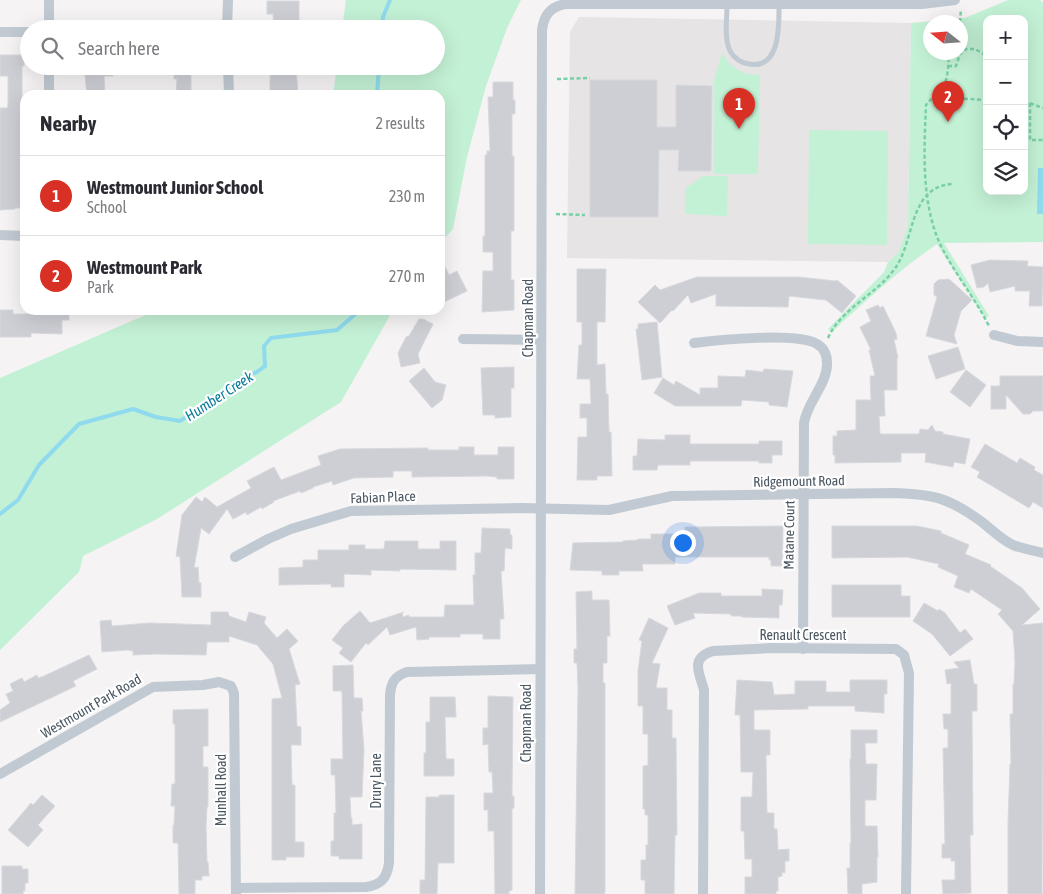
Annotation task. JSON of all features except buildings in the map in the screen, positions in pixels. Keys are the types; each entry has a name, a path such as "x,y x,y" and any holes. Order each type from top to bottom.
{"street":[{"path":"49,0 49,20"},
{"path":"227,20 228,0"},
{"name":"Chapman Road","path":"540,894 542,30 545,16 553,8 565,4 703,2 727,5 810,2 958,4"},
{"path":"0,32 20,32"},
{"path":"49,75 49,90"},
{"path":"228,75 229,90"},
{"path":"0,235 20,236"},
{"path":"994,335 1017,341 1043,342"},
{"path":"694,343 724,339 794,338 811,341 823,349"},
{"path":"463,339 541,340"},
{"name":"Matane Court","path":"802,649 804,423 807,409 827,370 826,355 823,349"},
{"name":"Ridgemount Road","path":"542,509 609,510 672,496 914,493 950,501 1012,545 1043,553"},
{"name":"Fabian Place","path":"235,557 291,529 352,511 542,509"},
{"name":"Renault Crescent","path":"703,894 704,690 698,672 699,661 707,653 723,650 802,649 896,649 904,656 909,673 906,894"},
{"name":"Drury Lane","path":"236,891 366,887 376,886 383,881 388,872 389,863 390,695 394,680 399,674 407,672 540,670"},
{"name":"Westmount Park Road","path":"0,774 153,687 203,685 219,682 231,686"},
{"name":"Munhall Road","path":"231,686 235,702 236,891"}],"lane":[{"path":"727,5 730,51 736,58 750,65 762,63 773,53 778,38 779,4"}],"path":[{"path":"948,66 956,66 960,54 966,49 975,49 983,54"},
{"path":"948,60 946,80 940,91 926,105 928,206 941,246 994,335"},
{"path":"557,79 590,78"},
{"path":"940,91 951,98 983,100"},
{"path":"1043,108 1030,103 1030,140 1043,140"},
{"path":"823,349 831,330 896,268 923,198 928,193 953,184"},
{"path":"556,214 585,215"}],"shaded area":[{"path":"579,17 911,23 908,226 898,253 888,262 567,258 570,32"}],"green space":[{"path":"346,0 521,0 507,28 486,86 467,157 453,229 445,238 445,90 334,90 336,75 445,75 445,20 343,20"},
{"path":"1008,0 1040,0 1043,3 1043,242 944,243 989,316 985,318 937,244 896,275 832,332 828,329 884,272 888,262 898,253 908,226 911,23 923,22 923,60 968,60 968,17"},
{"path":"722,53 737,70 760,75 758,174 714,174 714,80"},
{"path":"809,130 888,131 887,245 808,244"},
{"path":"703,176 728,176 727,216 685,214 685,189"},
{"path":"145,315 390,315 341,402 157,519 83,556 79,572 0,650 0,378"}],"water":[{"path":"1038,168 1043,168 1043,214 1037,214"}],"waterway":[{"name":"Humber Creek","path":"383,20 390,0"},
{"name":"Humber Creek","path":"377,90 378,75"},
{"name":"Humber Creek","path":"0,514 18,500 39,465 79,424 133,409 156,417 180,421 221,395 243,377 257,372 265,366 264,346 271,338 337,330 354,315"}],"place":[{"name":"Westmount Park","path":"948,122"},
{"name":"Westmount Junior School","path":"739,129"}]}
